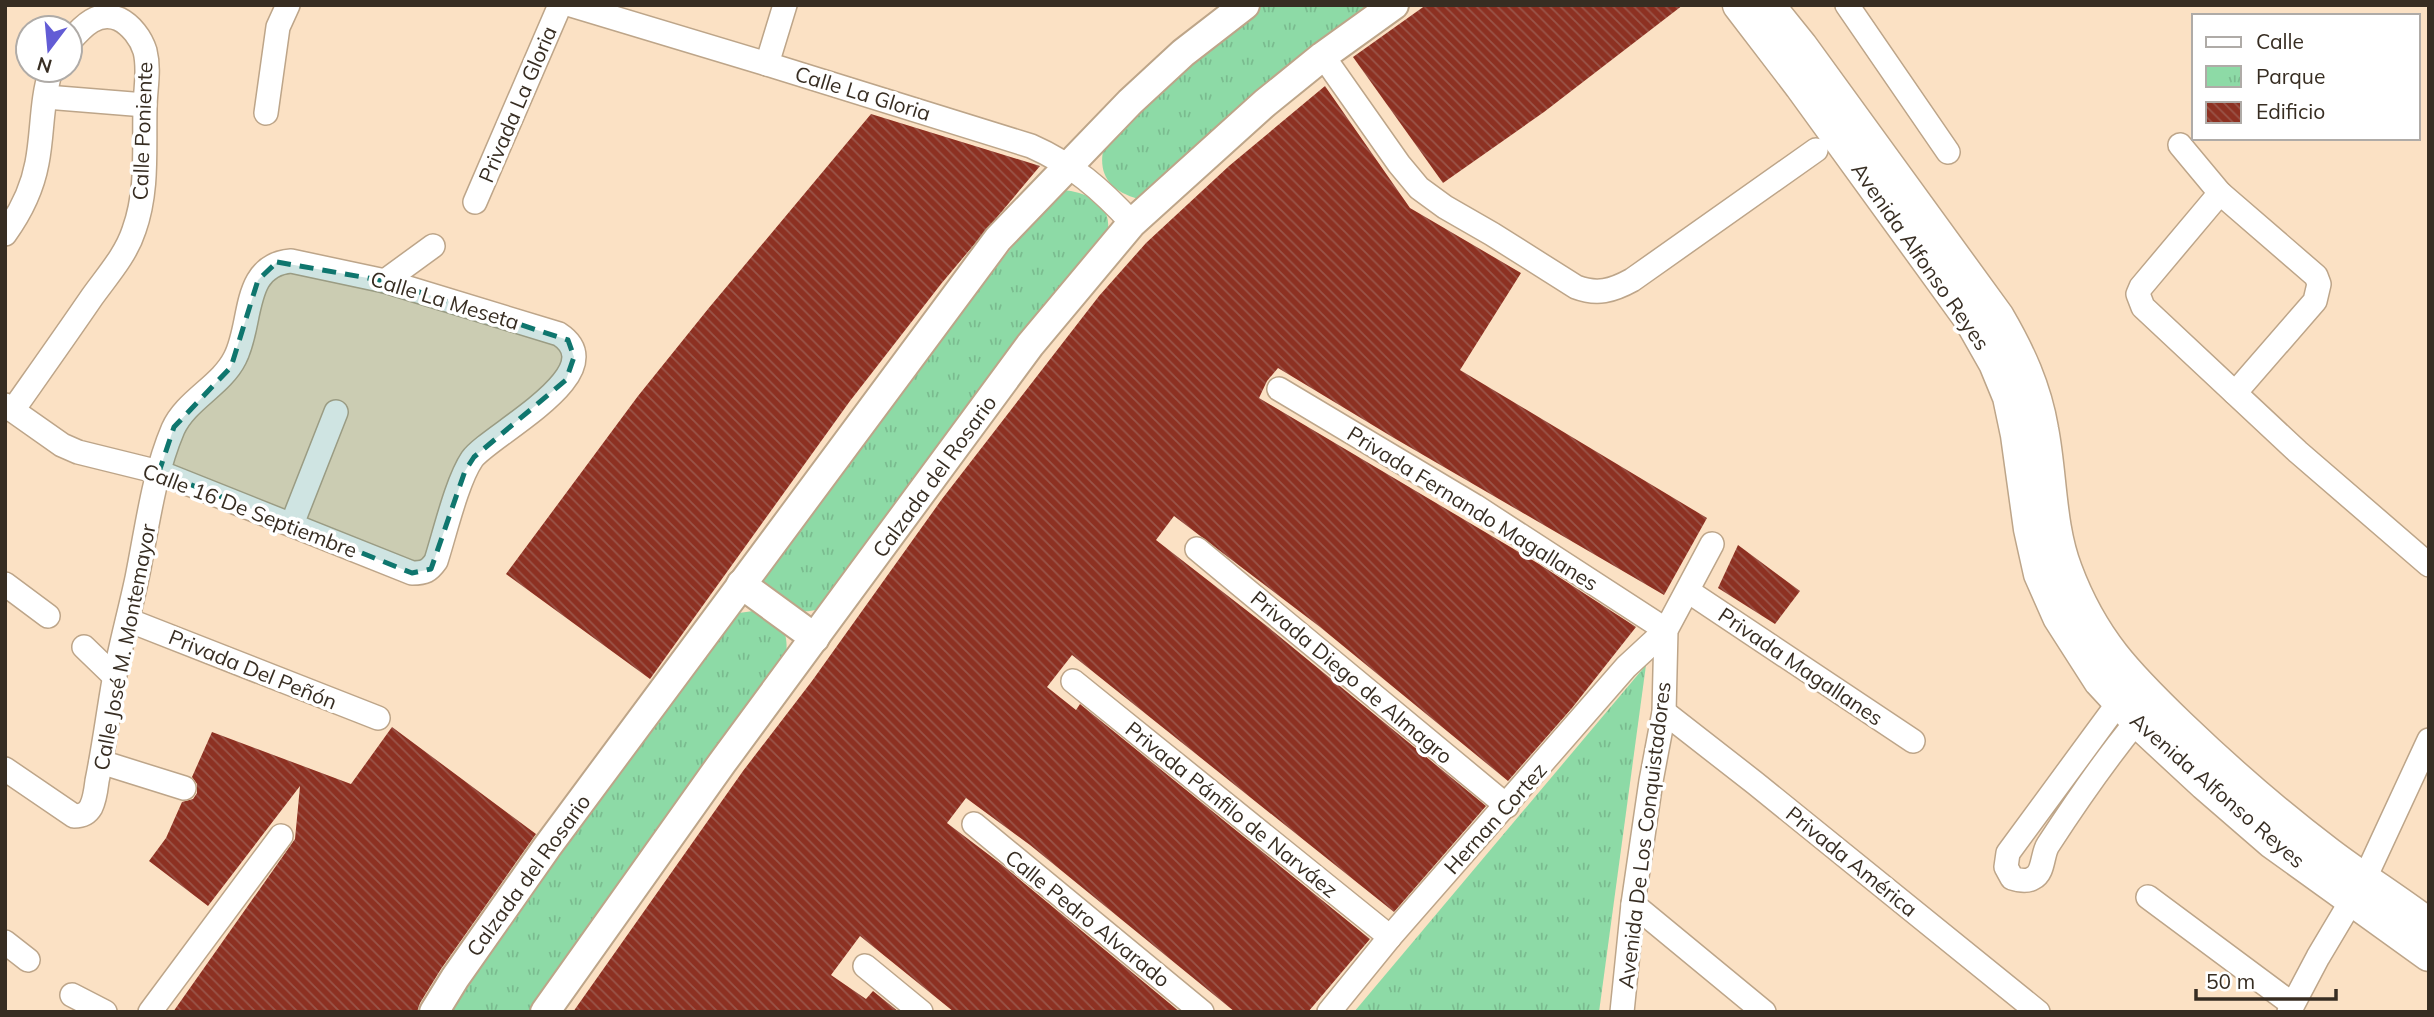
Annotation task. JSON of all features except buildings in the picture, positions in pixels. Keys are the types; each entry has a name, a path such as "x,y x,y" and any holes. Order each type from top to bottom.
{"main road":[{"name":"Avenida Alfonso Reyes","path":"1739,5 1794,76 1962,308 1989,352 2012,409 2030,529 2040,574 2059,617 2100,681 2128,712 2204,784 2272,842 2429,925"},
{"name":"Avenida Alfonso Reyes","path":"1768,5 1801,46 1998,317 2018,351 2033,388 2042,429 2055,524 2065,568 2097,636 2118,663 2195,740 2288,822 2429,955"}],"street":[{"path":"265,113 278,27 288,5"},
{"name":"Privada La Gloria","path":"475,202 560,5"},
{"name":"Calle La Gloria","path":"571,5 1003,137 1052,155 1104,193 1132,223"},
{"path":"767,64 785,5"},
{"name":"Calzada del Rosario","path":"434,1012 547,847 998,239 1130,102 1183,53 1245,5"},
{"name":"Calzada del Rosario","path":"545,1012 722,763 1030,345 1132,223 1265,103 1323,56 1394,5"},
{"path":"1847,5 1948,152"},
{"name":"Calle Poniente","path":"9,407 126,248 133,233 145,182 145,105 148,82 144,47 134,31 114,17 92,19 84,27"},
{"path":"1323,56 1419,188 1576,288 1590,292 1605,292 1632,280 1816,150"},
{"path":"5,234 31,187 48,84"},
{"path":"46,97 145,105"},
{"path":"2180,145 2220,193 2316,275 2319,284 2315,301 2235,393"},
{"path":"2220,193 2141,287 2138,294 2143,307 2316,468 2429,565"},
{"path":"385,281 433,246"},
{"name":"Calle La Meseta","path":"159,471 174,427 184,413 222,376 237,355 258,280 265,269 277,262 290,261 385,281 559,334 568,340 574,357 566,380 513,428 474,457 465,471 436,561 431,569 424,573"},
{"name":"Privada Fernando Magallanes","path":"1279,389 1475,506 1666,630"},
{"name":"Calle 16 De Septiembre","path":"9,407 62,445 78,452 159,471 412,573 424,573"},
{"path":"292,524 336,412"},
{"name":"Calle José M. Montemayor","path":"5,769 68,814 80,816 90,808 101,762 114,676 159,471"},
{"name":"Avenida De Los Conquistadores","path":"1622,1012 1633,904 1664,712 1666,630 1712,544"},
{"name":"Privada Diego de Almagro","path":"1197,549 1507,806"},
{"path":"5,584 48,616"},
{"path":"741,584 815,638"},
{"name":"Privada Magallanes","path":"1688,591 1913,741"},
{"name":"Privada Del Peñón","path":"128,620 378,718"},
{"name":"Hernan Cortez","path":"1329,1012 1390,937 1626,667 1666,630"},
{"path":"84,646 114,676"},
{"name":"Privada Pánfilo de Narváez","path":"1073,681 1390,937"},
{"name":"Privada América","path":"1664,712 2038,1012"},
{"path":"2128,712 2120,740 2046,848 2039,873 2026,880 2012,877 2006,867 2008,853 2128,712"},
{"path":"2148,897 2291,1008 2359,889 2429,740"},
{"path":"101,762 184,788"},
{"name":"Calle Pedro Alvarado","path":"974,824 1202,1012"},
{"path":"150,1012 281,836"},
{"path":"1633,904 1764,1012"},
{"path":"5,942 27,960"},
{"path":"865,966 921,1012"},
{"path":"72,995 105,1012"}],"highlighted area":[{"path":"277,262 385,281 568,340 574,357 566,380 474,457 465,471 431,569 412,573 159,472 174,427 231,367 258,280"}],"green space":[{"path":"1260,5 1380,5 1138,199 1113,186 1102,165 1104,146 1232,25"},
{"path":"1059,190 1085,195 1105,211 1108,228 1099,249 823,608 802,611 785,607 772,595 762,577 932,350"},
{"path":"753,611 770,617 781,626 786,639 786,657 535,1012 446,1012 727,621 739,613"},
{"path":"1646,665 1599,1012 1354,1012"}]}
